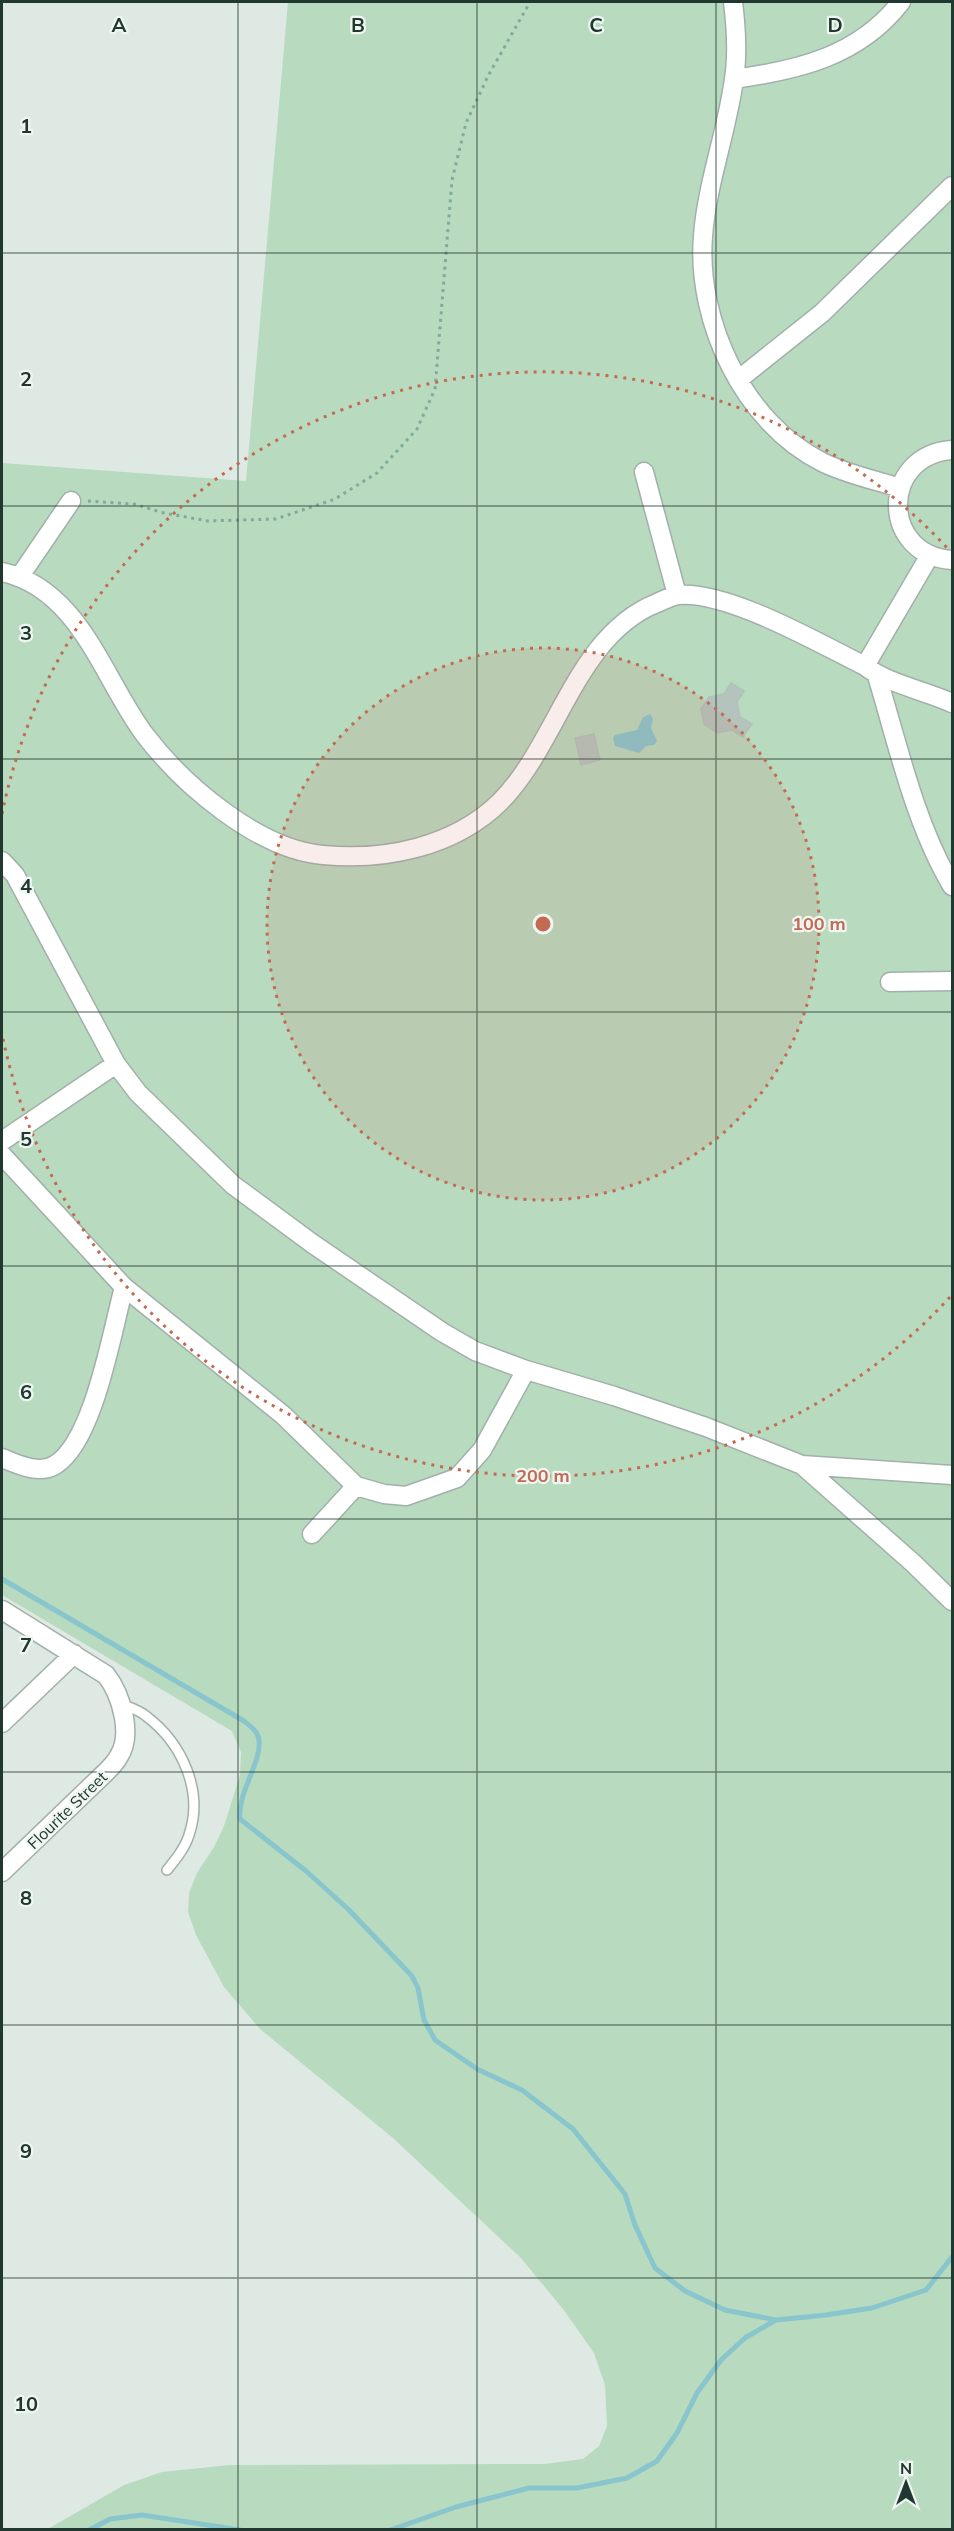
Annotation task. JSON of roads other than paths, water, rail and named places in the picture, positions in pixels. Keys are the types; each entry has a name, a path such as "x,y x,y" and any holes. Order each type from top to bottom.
{"street":[{"path":"733,2 736,48 734,79 703,235 702,268 707,301 719,340 738,380 763,415 789,439 822,462 900,489"},
{"path":"734,79 779,73 821,62 859,41 891,15 901,2"},
{"path":"738,380 822,313 952,186"},
{"path":"952,450 932,454 921,460 905,477 900,489 898,511 905,532 912,542 930,555 952,560"},
{"path":"644,472 677,595"},
{"path":"20,576 71,501"},
{"path":"930,555 871,671 924,827 952,886"},
{"path":"2,572 20,576 61,607 79,627 146,737 195,787 257,833 287,848 319,855 379,856 410,850 445,838 473,822 499,802 519,778 585,668 604,642 623,622 646,607 677,595 702,596 747,609 871,671 952,703"},
{"path":"2,861 15,875 116,1064 138,1093 233,1185 313,1244 442,1332 475,1351 526,1370 706,1427 802,1465 952,1475"},
{"path":"890,982 952,981"},
{"path":"2,1141 116,1064"},
{"path":"2,1155 124,1287 284,1415 356,1486 384,1494 406,1496 457,1478 482,1450 526,1370"},
{"path":"2,1458 33,1469 54,1466 77,1442 91,1412 124,1287"},
{"path":"802,1465 913,1563 952,1601"},
{"path":"312,1534 356,1486"},
{"path":"2,1610 106,1675 116,1687 121,1704"},
{"path":"2,1723 74,1654"},
{"name":"Flourite Street","path":"2,1872 107,1771 120,1755 124,1742 121,1704"}],"lane":[{"path":"121,1704 145,1714 163,1731 183,1760 191,1779 194,1814 189,1835 180,1853 167,1870"}],"water":[{"path":"650,714 653,719 651,728 657,741 654,745 646,746 639,753 615,746 613,738 615,735 637,730 643,717"}],"waterway":[{"path":"2,1579 244,1721 253,1729 259,1740 259,1749 242,1799 240,1819 306,1871 348,1909 412,1976 418,1988 424,2020 435,2040 477,2069 522,2090 573,2129 625,2194 635,2225 655,2268 685,2291 725,2310 776,2320 826,2315 872,2308 926,2290 952,2257"},
{"path":"390,2530 456,2507 529,2488 577,2488 627,2478 657,2461 677,2433 697,2393 721,2360 745,2338 776,2320"},
{"path":"89,2530 110,2519 142,2515 240,2530"}]}
